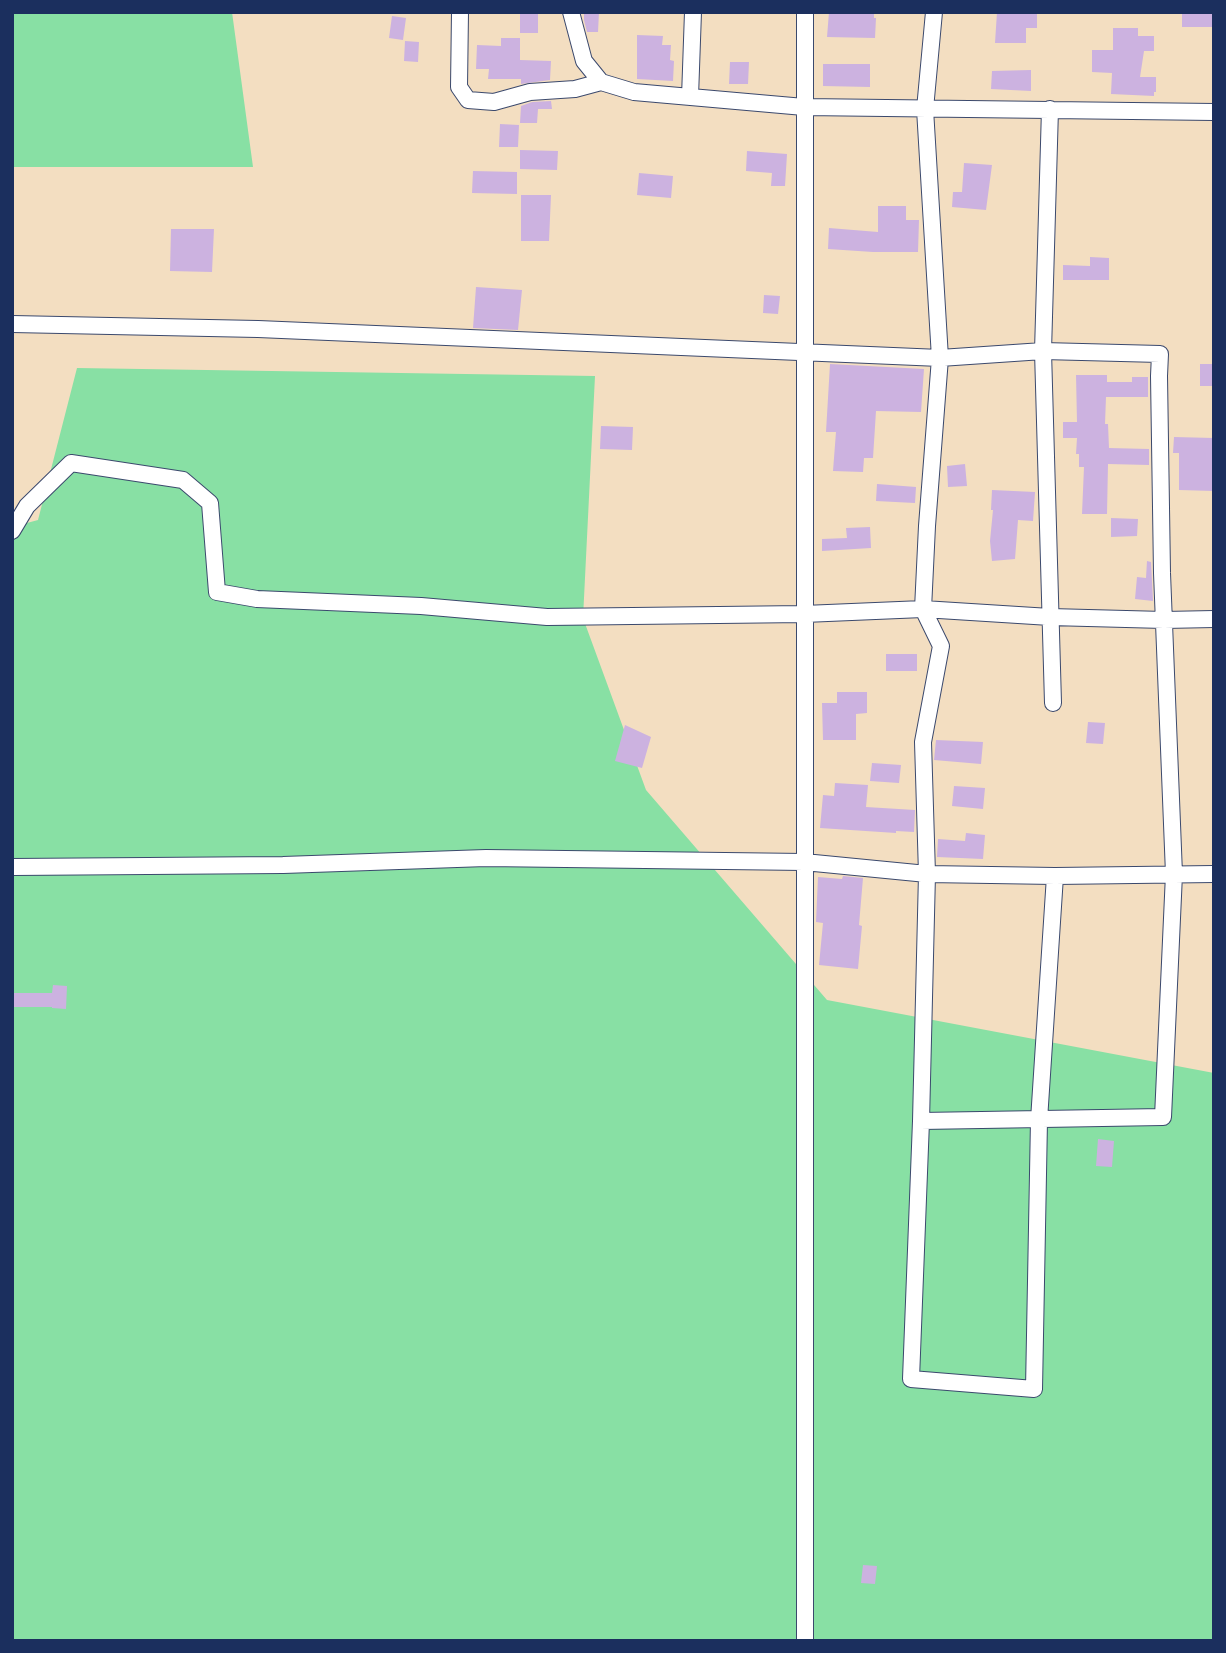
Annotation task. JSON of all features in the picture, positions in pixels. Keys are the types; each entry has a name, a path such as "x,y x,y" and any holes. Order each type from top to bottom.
{"street":[{"path":"460,12 459,88 468,100 494,102 530,92 575,89 601,82 634,92 804,107 1214,112"},
{"path":"571,12 584,61 601,82"},
{"path":"690,97 693,12"},
{"path":"805,12 805,1641"},
{"path":"934,12 925,109 940,358 923,610 941,646 923,741 927,874 911,1378 1034,1390 1039,1120 1055,876"},
{"path":"1197,112 1214,100"},
{"path":"1050,109 1043,351 1053,703"},
{"path":"12,324 258,329 940,358 1043,351 1160,354 1164,620 1174,874 1163,1116 921,1121"},
{"path":"12,531 27,506 71,463 183,480 210,503 217,593 547,617 923,610 1050,617 1214,619"},
{"path":"12,867 283,865 486,858 804,862 927,874 1214,874"}],"green space":[{"path":"12,12 232,12 253,167 12,167"},
{"path":"77,368 595,376 583,618 646,790 827,1000 1214,1073 1214,1641 12,1641 12,527 38,520"}],"building":[{"path":"584,12 599,12 598,32 587,32"},
{"path":"829,12 874,12 875,38 827,37"},
{"path":"997,12 1037,13 1037,28 1026,28 1026,43 995,43"},
{"path":"1182,12 1214,12 1214,27 1182,27"},
{"path":"520,13 538,14 538,33 520,33"},
{"path":"392,16 406,18 403,40 389,38"},
{"path":"1113,28 1138,28 1138,36 1154,36 1154,51 1144,51 1140,77 1156,77 1154,96 1111,94 1112,73 1092,72 1092,50 1113,50"},
{"path":"637,35 663,36 662,45 671,45 670,60 674,61 673,81 637,79"},
{"path":"501,38 520,38 520,60 551,61 550,80 521,84 521,79 488,79 489,69 476,69 477,45 501,46"},
{"path":"405,41 419,42 418,62 404,61"},
{"path":"730,62 749,62 748,84 729,84"},
{"path":"823,64 870,64 870,87 823,86"},
{"path":"1031,70 1031,91 991,89 992,71"},
{"path":"551,101 552,109 538,109 537,123 520,123 521,106 532,102"},
{"path":"500,124 519,125 518,147 499,147"},
{"path":"520,150 558,151 557,170 520,169"},
{"path":"747,151 787,154 785,186 771,186 772,173 746,171"},
{"path":"964,163 992,165 986,210 952,207 953,192 962,192"},
{"path":"473,171 517,172 517,194 472,193"},
{"path":"639,173 673,176 671,198 637,195"},
{"path":"521,195 551,195 549,241 521,241"},
{"path":"878,206 906,206 906,220 919,220 918,252 828,249 829,228 878,232"},
{"path":"171,229 214,229 212,272 170,271"},
{"path":"1090,257 1109,258 1109,280 1063,280 1063,265 1090,266"},
{"path":"476,287 522,290 518,330 473,328"},
{"path":"764,295 780,296 778,314 763,313"},
{"path":"830,364 924,369 921,412 876,411 873,458 864,458 863,472 833,471 836,432 826,432"},
{"path":"1200,364 1214,364 1214,386 1200,386"},
{"path":"1076,375 1107,375 1107,382 1132,382 1132,377 1148,377 1148,397 1106,397 1105,424 1108,424 1109,448 1149,449 1149,465 1108,464 1107,514 1082,514 1084,467 1079,467 1077,438 1063,438 1063,422 1077,422"},
{"path":"601,426 633,427 632,450 600,449"},
{"path":"1174,437 1214,438 1214,491 1179,490 1179,453 1173,453"},
{"path":"965,464 967,486 948,487 947,466"},
{"path":"877,484 916,487 915,503 876,501"},
{"path":"992,490 1035,492 1033,521 1018,520 1015,559 992,561"},
{"path":"1111,518 1138,519 1137,536 1111,537"},
{"path":"870,527 871,548 822,551 822,539 847,538 846,528"},
{"path":"1147,561 1151,562 1153,601 1135,599 1137,577 1146,578"},
{"path":"886,654 917,654 917,671 886,671"},
{"path":"837,692 867,692 867,713 856,714 856,740 823,740 822,703 837,703"},
{"path":"1088,722 1105,723 1103,744 1086,743"},
{"path":"625,725 651,737 642,768 615,761"},
{"path":"936,740 983,742 981,764 934,760"},
{"path":"872,763 901,765 899,783 870,781"},
{"path":"835,783 868,785 866,807 915,810 914,832 820,828 823,795 834,796"},
{"path":"954,786 985,788 983,809 952,806"},
{"path":"966,833 985,835 983,859 937,857 938,839 965,841"},
{"path":"843,876 863,878 858,969 819,965 823,923 816,922 818,877 842,879"},
{"path":"53,985 67,986 66,1009 12,1007 12,993 52,993"},
{"path":"1098,1139 1114,1141 1112,1167 1096,1166"},
{"path":"863,1565 877,1566 875,1584 861,1583"}]}
